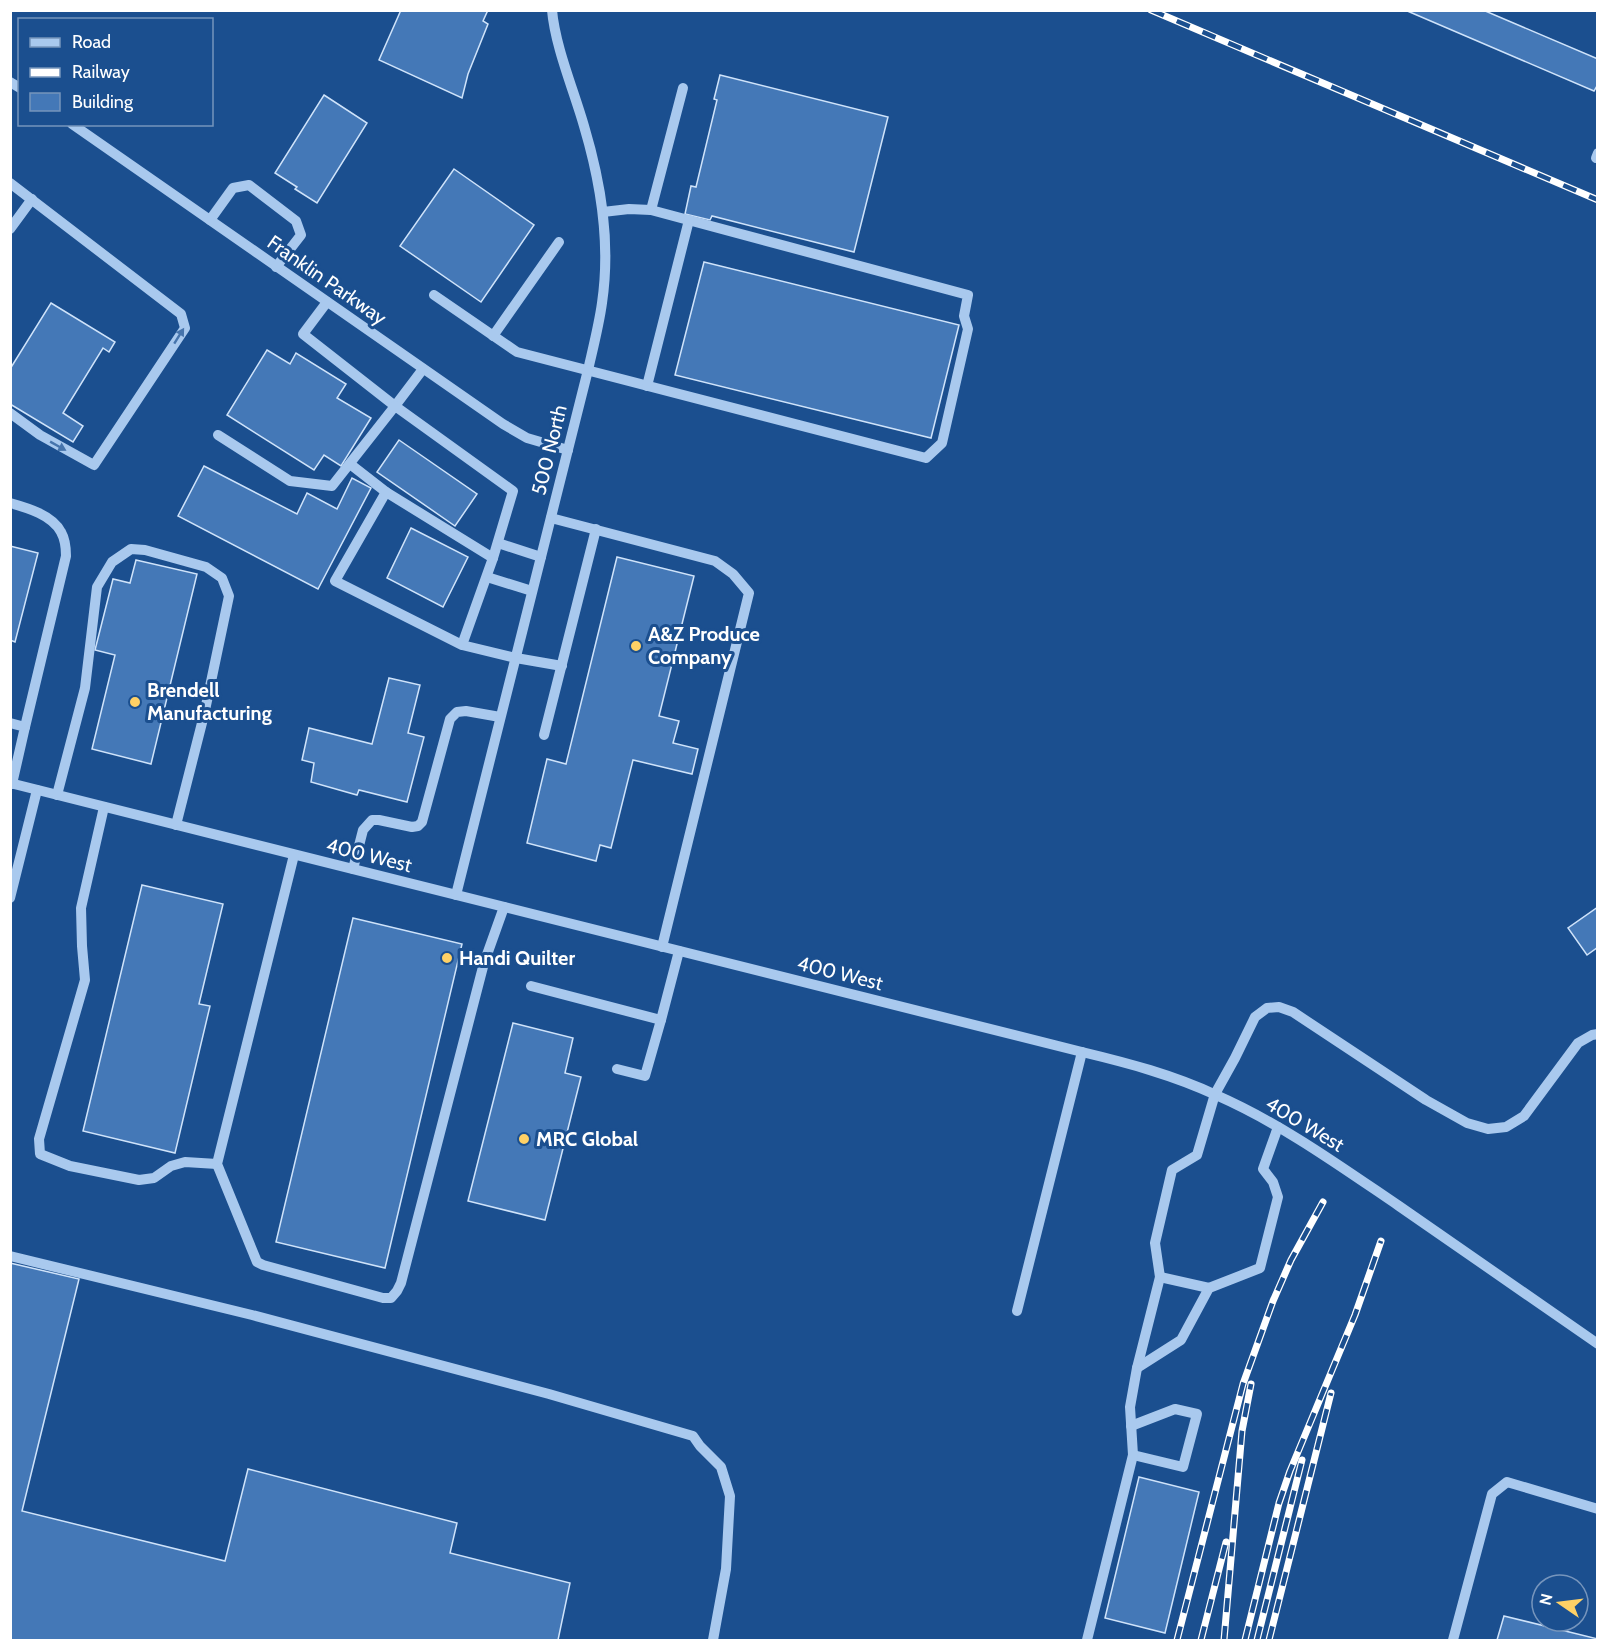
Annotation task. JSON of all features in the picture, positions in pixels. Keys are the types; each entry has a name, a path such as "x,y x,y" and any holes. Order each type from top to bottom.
{"street":[{"name":"500 North","path":"456,895 588,370 603,301 606,242 596,170 560,46 552,10"},
{"path":"651,210 683,88"},
{"name":"Franklin Parkway","path":"75,126 516,432 539,442 568,450"},
{"path":"1598,153 1596,158 1598,158"},
{"path":"10,183 181,314 185,328 94,465 40,435 10,413"},
{"path":"210,220 233,188 249,185 296,221 301,235 276,267"},
{"path":"10,229 32,199"},
{"path":"434,295 517,352 926,458 942,443 968,329 964,316 968,295 651,210 628,209 603,212"},
{"path":"647,386 689,220"},
{"path":"493,336 559,242"},
{"path":"327,302 303,334 395,406 513,491 487,577 462,645"},
{"path":"218,435 290,481 332,486 423,369"},
{"path":"350,464 386,492 493,558"},
{"path":"386,492 335,581 462,645 562,666"},
{"path":"10,503 30,508 53,522 62,532 66,556 11,784"},
{"path":"551,518 716,561 733,573 749,593 662,947"},
{"path":"544,735 596,530"},
{"path":"498,543 541,556"},
{"path":"57,795 85,688 97,587 112,562 131,549 146,550 206,567 222,578 229,596 204,715 176,825"},
{"path":"487,577 531,591"},
{"path":"353,869 363,830 372,820 412,827 422,822 450,719 457,712 466,711 500,717"},
{"path":"10,723 25,727"},
{"name":"400 West","path":"11,784 1163,1074 1215,1094 1278,1127 1344,1168 1598,1344"},
{"path":"10,898 37,790"},
{"path":"104,807 81,908 85,980 39,1139 40,1154 70,1166 140,1180 154,1178 171,1166 185,1162 217,1164"},
{"path":"294,855 217,1164 257,1262 383,1298 391,1298 400,1283 484,963 504,907"},
{"path":"617,1069 645,1076 679,951"},
{"path":"531,986 661,1020"},
{"path":"1088,1641 1132,1455 1130,1407 1137,1368 1160,1277 1155,1243 1172,1170 1197,1155 1215,1094 1255,1017 1267,1008 1279,1007 1293,1012 1426,1100 1467,1123 1488,1129 1506,1127 1524,1116 1578,1043 1598,1034"},
{"path":"1017,1311 1082,1052"},
{"path":"1160,1277 1209,1288 1260,1268 1278,1197 1273,1182 1263,1169 1278,1127"},
{"path":"10,1256 252,1315 549,1394 693,1436 721,1467 730,1496 726,1569 713,1641"},
{"path":"1137,1368 1181,1340 1209,1288"},
{"path":"1131,1426 1175,1410 1197,1414 1184,1467 1132,1455"},
{"path":"1453,1641 1491,1494 1507,1482 1598,1509"}],"building":[{"path":"401,10 488,10 483,21 488,24 468,74 462,98 379,60"},
{"path":"1405,10 1483,10 1598,59 1598,84 1594,91"},
{"path":"720,75 888,117 854,252 712,216 710,220 685,214 691,186 696,187 717,100 714,99"},
{"path":"324,95 367,123 317,203 275,173"},
{"path":"454,169 534,225 481,302 400,246"},
{"path":"704,262 959,325 931,438 675,375"},
{"path":"51,303 115,342 109,352 103,348 63,413 83,426 73,442 10,404 10,369"},
{"path":"267,350 290,364 296,353 346,384 337,398 371,418 341,466 324,455 314,470 227,415"},
{"path":"399,440 477,494 455,526 377,472"},
{"path":"204,466 297,514 307,493 337,509 352,478 371,488 318,589 178,516"},
{"path":"411,528 468,557 443,607 387,578"},
{"path":"10,546 38,553 15,642 10,640"},
{"name":"A&Z Produce Company","path":"617,557 694,576 659,716 679,721 673,743 698,749 692,774 633,760 611,848 600,845 596,861 527,843 547,759 566,764"},
{"name":"Brendell Manufacturing","path":"136,560 197,574 151,764 92,749 115,655 95,650 113,579 130,583"},
{"path":"389,678 420,685 408,733 424,737 407,802 359,790 357,795 311,782 314,763 302,760 309,728 372,744"},
{"path":"142,885 223,904 199,1004 210,1006 175,1153 83,1131"},
{"path":"1598,907 1598,947 1587,955 1568,928"},
{"path":"353,918 462,944 385,1268 276,1242"},
{"name":"MRC Global","path":"513,1023 573,1038 565,1073 581,1077 545,1220 468,1201"},
{"path":"10,1263 79,1279 22,1511 225,1561 248,1469 457,1523 450,1553 570,1583 558,1640 10,1640"},
{"path":"1139,1477 1199,1492 1165,1633 1105,1618"},
{"path":"1504,1616 1530,1622 1530,1633 1573,1633 1598,1639 1598,1640 1497,1640"}],"railway":[{"path":"1151,10 1598,200"},
{"path":"1177,1640 1243,1384 1273,1301 1291,1260 1323,1202"},
{"path":"1245,1640 1279,1503 1355,1315 1381,1241"},
{"path":"1224,1640 1242,1431 1251,1384"},
{"path":"1269,1640 1331,1393"},
{"path":"1257,1640 1302,1460"},
{"path":"1201,1640 1226,1542"}],"place":[{"name":"A&Z Produce Company","path":"636,646"},
{"name":"Brendell Manufacturing","path":"135,702"},
{"name":"Handi Quilter","path":"447,958"},
{"name":"MRC Global","path":"524,1139"}]}
